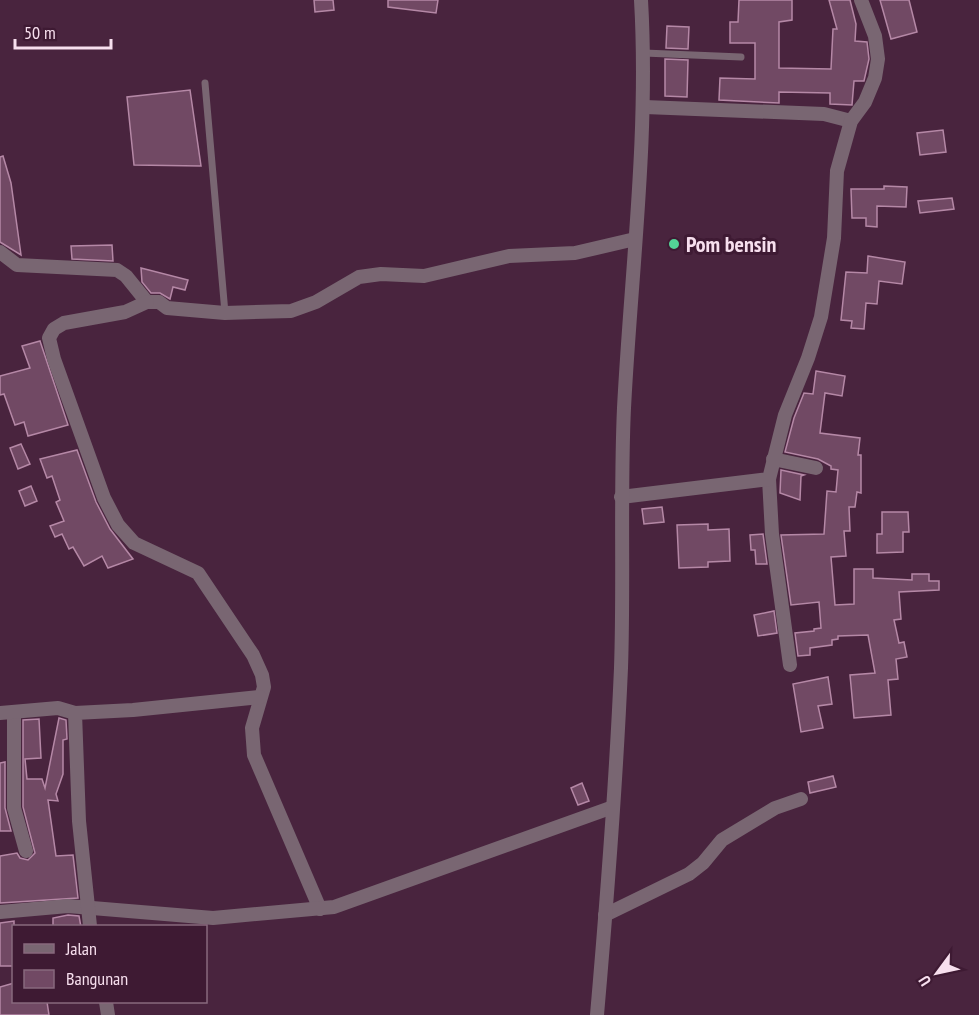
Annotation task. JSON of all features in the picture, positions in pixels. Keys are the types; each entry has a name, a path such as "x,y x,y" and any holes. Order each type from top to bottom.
{"street":[{"path":"597,1015 614,807 621,666 621,497 635,239 645,107 641,0"},
{"path":"790,665 772,534 770,479 773,459 791,396 808,358 821,317 834,238 837,171 850,120 870,91 878,59 875,36 861,0"},
{"path":"645,107 812,114 850,120"},
{"path":"320,909 254,755 252,728 264,687 262,675 206,582 198,573 134,543 118,525 104,498 54,359 49,338 54,329 64,323 125,312 147,302 159,302 167,308 225,313 284,312 304,308 359,277 381,274 424,276 509,256 575,253 635,239"},
{"path":"0,252 17,265 117,270 126,276 147,302"},
{"path":"773,459 816,468"},
{"path":"621,497 770,479"},
{"path":"26,851 7,809 7,712 58,708 75,714 260,697"},
{"path":"75,714 86,907 90,925"},
{"path":"605,915 689,874 704,863 722,840 775,808 801,799"},
{"path":"0,912 68,906 213,918 320,909 368,897 614,807"}],"lane":[{"path":"644,53 741,57"},
{"path":"205,83 225,313"}],"building":[{"path":"314,0 333,0 334,10 315,12"},
{"path":"388,0 438,0 436,13 388,7"},
{"path":"739,0 792,0 792,20 779,22 779,68 831,69 833,29 837,29 829,0 850,0 856,24 855,41 867,42 869,59 864,81 854,81 852,105 830,104 830,93 779,92 779,103 719,100 720,78 755,79 755,43 730,43 730,22 738,22"},
{"path":"880,0 909,0 917,32 891,39"},
{"path":"667,26 689,27 688,49 666,48"},
{"path":"665,59 688,60 687,97 665,96"},
{"path":"190,90 201,166 134,165 127,97"},
{"path":"943,130 946,152 920,155 917,133"},
{"path":"3,156 11,183 21,255 0,242 0,157"},
{"path":"884,186 907,187 906,207 877,206 877,227 866,226 866,218 852,218 851,189 884,189"},
{"path":"952,198 954,209 920,213 918,201"},
{"path":"112,245 113,261 72,259 71,246"},
{"path":"868,256 905,262 902,284 879,281 877,304 866,303 864,329 851,328 852,321 841,320 846,272 867,273"},
{"path":"141,268 188,280 185,290 173,287 170,299 160,293 151,293 142,282"},
{"path":"40,341 68,425 28,436 24,422 15,425 4,394 0,395 0,376 30,368 22,346"},
{"path":"816,371 845,376 842,396 825,393 820,433 860,438 858,455 861,455 861,493 857,492 855,507 849,507 850,531 844,531 846,556 831,557 835,605 854,604 854,569 873,569 873,578 912,580 912,574 929,574 929,581 939,581 939,590 899,592 901,619 894,620 899,643 904,642 907,657 896,659 898,679 888,680 891,715 854,718 850,675 875,673 868,635 838,636 838,639 832,640 832,645 810,648 810,655 798,656 795,633 821,628 819,602 791,605 781,535 824,534 827,491 836,492 838,470 831,469 831,466 818,459 785,452 794,418 804,393 813,394"},
{"path":"21,444 30,464 18,469 10,448"},
{"path":"77,450 96,502 110,529 133,559 108,568 102,556 84,566 73,547 69,549 62,534 55,537 50,526 64,521 56,502 60,500 52,476 47,478 40,459"},
{"path":"781,470 804,475 801,476 800,500 780,493"},
{"path":"31,486 37,501 25,506 19,491"},
{"path":"662,507 664,522 644,524 642,509"},
{"path":"882,512 908,512 909,532 903,532 903,552 877,553 877,534 882,534"},
{"path":"708,524 708,530 729,529 730,561 708,562 708,567 679,568 677,525"},
{"path":"763,534 767,564 756,564 755,550 751,550 750,535"},
{"path":"774,611 777,633 758,636 754,615"},
{"path":"828,677 832,704 818,706 823,728 801,732 793,684"},
{"path":"59,718 66,720 67,739 63,740 63,774 56,794 58,801 48,800 56,856 73,855 78,898 0,903 0,856 17,853 20,858 28,860 35,853 23,807 23,720 39,719 41,758 25,759 27,779 42,779 45,788"},
{"path":"5,762 5,808 11,831 0,831 0,763"},
{"path":"833,776 836,787 810,793 808,782"},
{"path":"582,783 589,801 578,805 571,788"},
{"path":"68,915 79,916 81,925 53,925 53,918"},
{"path":"14,921 12,925 12,966 0,966 0,923"},
{"path":"12,984 12,1003 47,1003 49,1015 0,1015 0,987"}],"place":[{"name":"Pom bensin","path":"674,244"}]}
